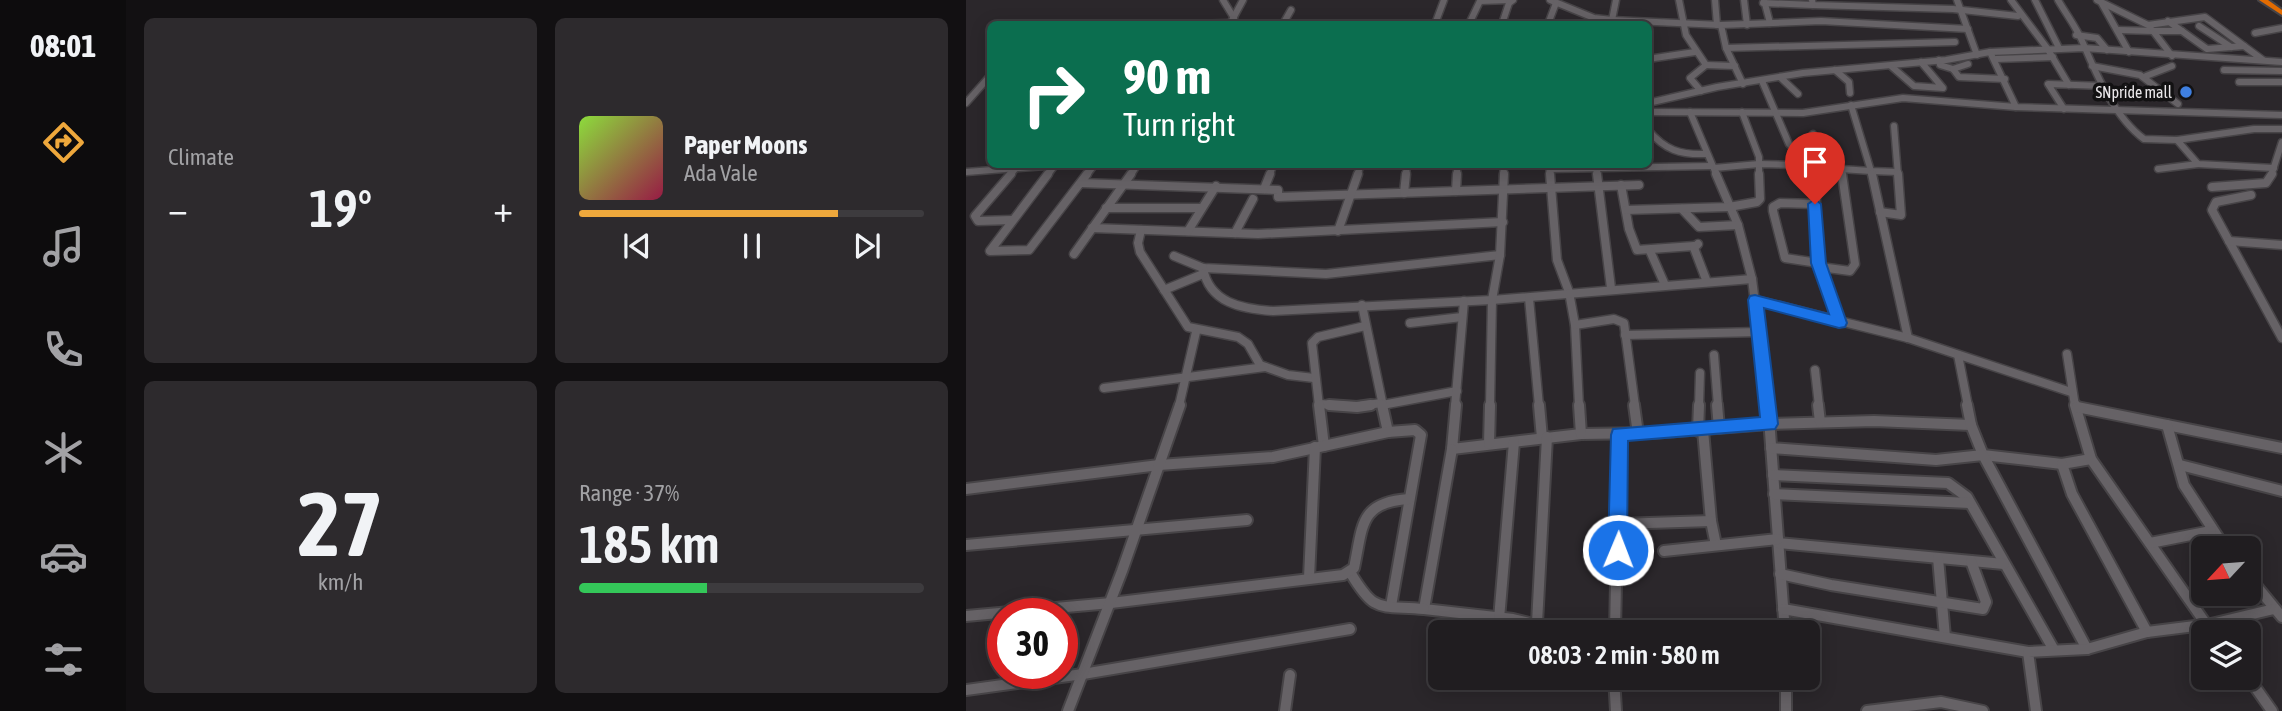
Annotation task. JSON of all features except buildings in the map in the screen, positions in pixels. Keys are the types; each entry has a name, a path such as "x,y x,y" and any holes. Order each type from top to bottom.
{"highway":[{"path":"2263,0 2279,4 2282,13"}],"street":[{"path":"1223,0 1232,21"},
{"path":"1232,21 1243,0"},
{"path":"1436,21 1444,0"},
{"path":"1470,21 1480,1 1511,0"},
{"path":"1503,21 1511,0"},
{"path":"1612,20 1616,0"},
{"path":"1679,0 1681,23 1695,52 1706,65"},
{"path":"1715,0 1726,48 1743,84"},
{"path":"1744,0 1747,24"},
{"path":"1928,0 1930,9"},
{"path":"1957,0 1978,55"},
{"path":"2011,0 2018,16 2032,28 2045,50 2053,57 2068,85"},
{"path":"2035,0 2059,48"},
{"path":"2058,0 2103,86 2143,138 2177,140 2254,128 2282,130"},
{"path":"2099,1 2148,24 2172,55"},
{"path":"2099,1 2119,30 2129,52"},
{"path":"1549,21 1553,2 1593,21 1635,21"},
{"path":"1770,23 1763,2 1907,3 1930,9 2018,16"},
{"path":"1285,21 1291,10"},
{"path":"2148,24 2205,17 2265,61"},
{"path":"1652,22 1719,25 1821,21 1968,29"},
{"path":"2168,21 2207,49 2212,58"},
{"path":"2119,30 2180,30 2215,24"},
{"path":"2199,26 2231,47"},
{"path":"1950,27 1961,58"},
{"path":"2255,33 2282,28"},
{"path":"2076,35 2097,37 2107,50"},
{"path":"1726,48 1955,42"},
{"path":"2147,43 2156,54"},
{"path":"2207,49 2244,46"},
{"path":"1652,102 1780,77 1961,58 1990,52 2084,48 2282,62"},
{"path":"1652,58 1695,52"},
{"path":"1990,52 2006,79 2016,107"},
{"path":"1996,59 2053,57"},
{"path":"1938,60 1940,65 1956,71 2000,71"},
{"path":"1891,66 1914,86 1942,88 1921,62"},
{"path":"1956,71 1968,64"},
{"path":"1701,91 1690,78 1706,65 1735,66"},
{"path":"2092,66 2146,76 2178,104"},
{"path":"2146,76 2172,66"},
{"path":"1835,70 1849,82 1850,93"},
{"path":"2224,70 2282,71"},
{"path":"1956,71 1959,77 2006,79"},
{"path":"1780,77 1798,94"},
{"path":"966,103 987,79"},
{"path":"1762,81 1794,149 1793,165"},
{"path":"2239,82 2282,82"},
{"path":"2064,109 2048,85 2103,86"},
{"path":"1652,112 1803,113 1903,98 2016,107 2282,115"},
{"path":"1851,105 1871,171 1908,338"},
{"path":"1690,112 1738,225 1752,279 1769,424 1784,620"},
{"path":"1626,210 1729,207 1753,204 1760,199 1759,158 1742,112"},
{"path":"1880,212 1901,215 1894,125"},
{"path":"1652,134 1678,155 1706,154"},
{"path":"1813,134 1819,265 1839,323"},
{"path":"2177,140 2198,164"},
{"path":"2212,187 2262,185 2270,180 2281,146"},
{"path":"1652,166 1759,164 1898,172"},
{"path":"2158,169 2198,164 2274,168"},
{"path":"1012,168 975,216 978,221 1012,220"},
{"path":"966,172 1012,168"},
{"path":"1053,168 990,251 1029,250 1092,168"},
{"path":"1074,254 1135,168"},
{"path":"1264,189 1272,168"},
{"path":"1338,231 1359,168"},
{"path":"1404,193 1407,168"},
{"path":"1456,191 1457,168"},
{"path":"1489,444 1492,300 1503,222 1504,168"},
{"path":"1549,168 1557,260 1569,292 1575,325 1581,434"},
{"path":"1596,168 1611,288"},
{"path":"1815,204 1780,204 1773,207 1785,258 1850,271 1855,264 1841,169"},
{"path":"1081,183 1264,189 1278,190 1278,197 1639,185"},
{"path":"1621,185 1635,249 1650,251 1696,245 1707,282"},
{"path":"1188,231 1216,186"},
{"path":"2251,195 2213,204 2212,210 2282,338"},
{"path":"1235,233 1253,199"},
{"path":"1106,208 1200,208"},
{"path":"1682,209 1699,227 1738,225"},
{"path":"1092,229 1235,233 1338,231 1503,222"},
{"path":"1141,230 1138,243 1140,252 1188,327 1196,332 1219,330 1233,334 1247,343 1257,363 1288,375 1314,378"},
{"path":"2229,241 2282,245"},
{"path":"1650,251 1665,285"},
{"path":"1174,256 1203,271 1326,274 1500,255"},
{"path":"1203,271 1204,283 1215,295 1254,310 1529,298 1611,288 1752,279"},
{"path":"1164,290 1203,271"},
{"path":"1529,298 1545,438 1537,620"},
{"path":"1755,300 1908,338 2071,392"},
{"path":"1424,609 1452,449 1464,301"},
{"path":"1362,305 1388,432"},
{"path":"1410,323 1462,317"},
{"path":"1575,325 1620,319 1624,323 1638,433"},
{"path":"1309,578 1320,404 1314,378 1312,343 1315,338 1365,326"},
{"path":"1625,335 1759,331"},
{"path":"1068,711 1111,603 1159,465 1187,379 1196,332"},
{"path":"2067,354 2071,392 2091,459 2206,620"},
{"path":"1714,355 1719,428"},
{"path":"1958,355 1971,425 1983,455 2087,649"},
{"path":"1104,388 1267,367"},
{"path":"1815,370 1820,422"},
{"path":"1700,373 1700,430 1710,521 1716,545"},
{"path":"1320,404 1357,407 1457,391"},
{"path":"2077,407 2282,449"},
{"path":"1452,449 1581,434 1619,435 1769,424 1874,421 1971,425"},
{"path":"2167,425 2184,485 2215,536"},
{"path":"966,489 1159,465 1273,457 1388,432 1419,432 1421,435 1391,606"},
{"path":"1615,620 1619,435"},
{"path":"1499,619 1514,442"},
{"path":"1771,448 1936,460 1983,455 2062,464 2091,459"},
{"path":"2062,464 2072,494 2147,632"},
{"path":"2180,465 2282,491"},
{"path":"1773,475 1948,483 1956,487 1970,503 2054,650"},
{"path":"1774,494 1970,503"},
{"path":"966,616 1111,603 1350,572 1354,568 1365,516 1383,501 1409,499"},
{"path":"966,545 1136,532 1247,520"},
{"path":"1618,524 1710,521"},
{"path":"2150,543 2211,531"},
{"path":"1664,551 1778,541 2004,564"},
{"path":"1938,558 1945,637"},
{"path":"1780,574 1831,585 1983,609 1986,607 1971,561"},
{"path":"1350,572 1369,601 1508,620"},
{"path":"2244,620 2278,613 2261,592"},
{"path":"1783,609 2028,652 2087,649 2147,632 2191,629"},
{"path":"966,690 1083,674 1350,629"},
{"path":"2028,652 2036,711"},
{"path":"1285,711 1290,675"},
{"path":"1615,690 1616,711"},
{"path":"1786,690 1786,711"},
{"path":"2257,690 2272,711"},
{"path":"1867,711 1941,702 1983,711"}],"place":[{"name":"SNpride mall","path":"2186,92"}],"route":[{"path":"1618,550 1619,435 1769,424 1765,369 1755,300 1839,323 1818,263 1815,204"}]}
